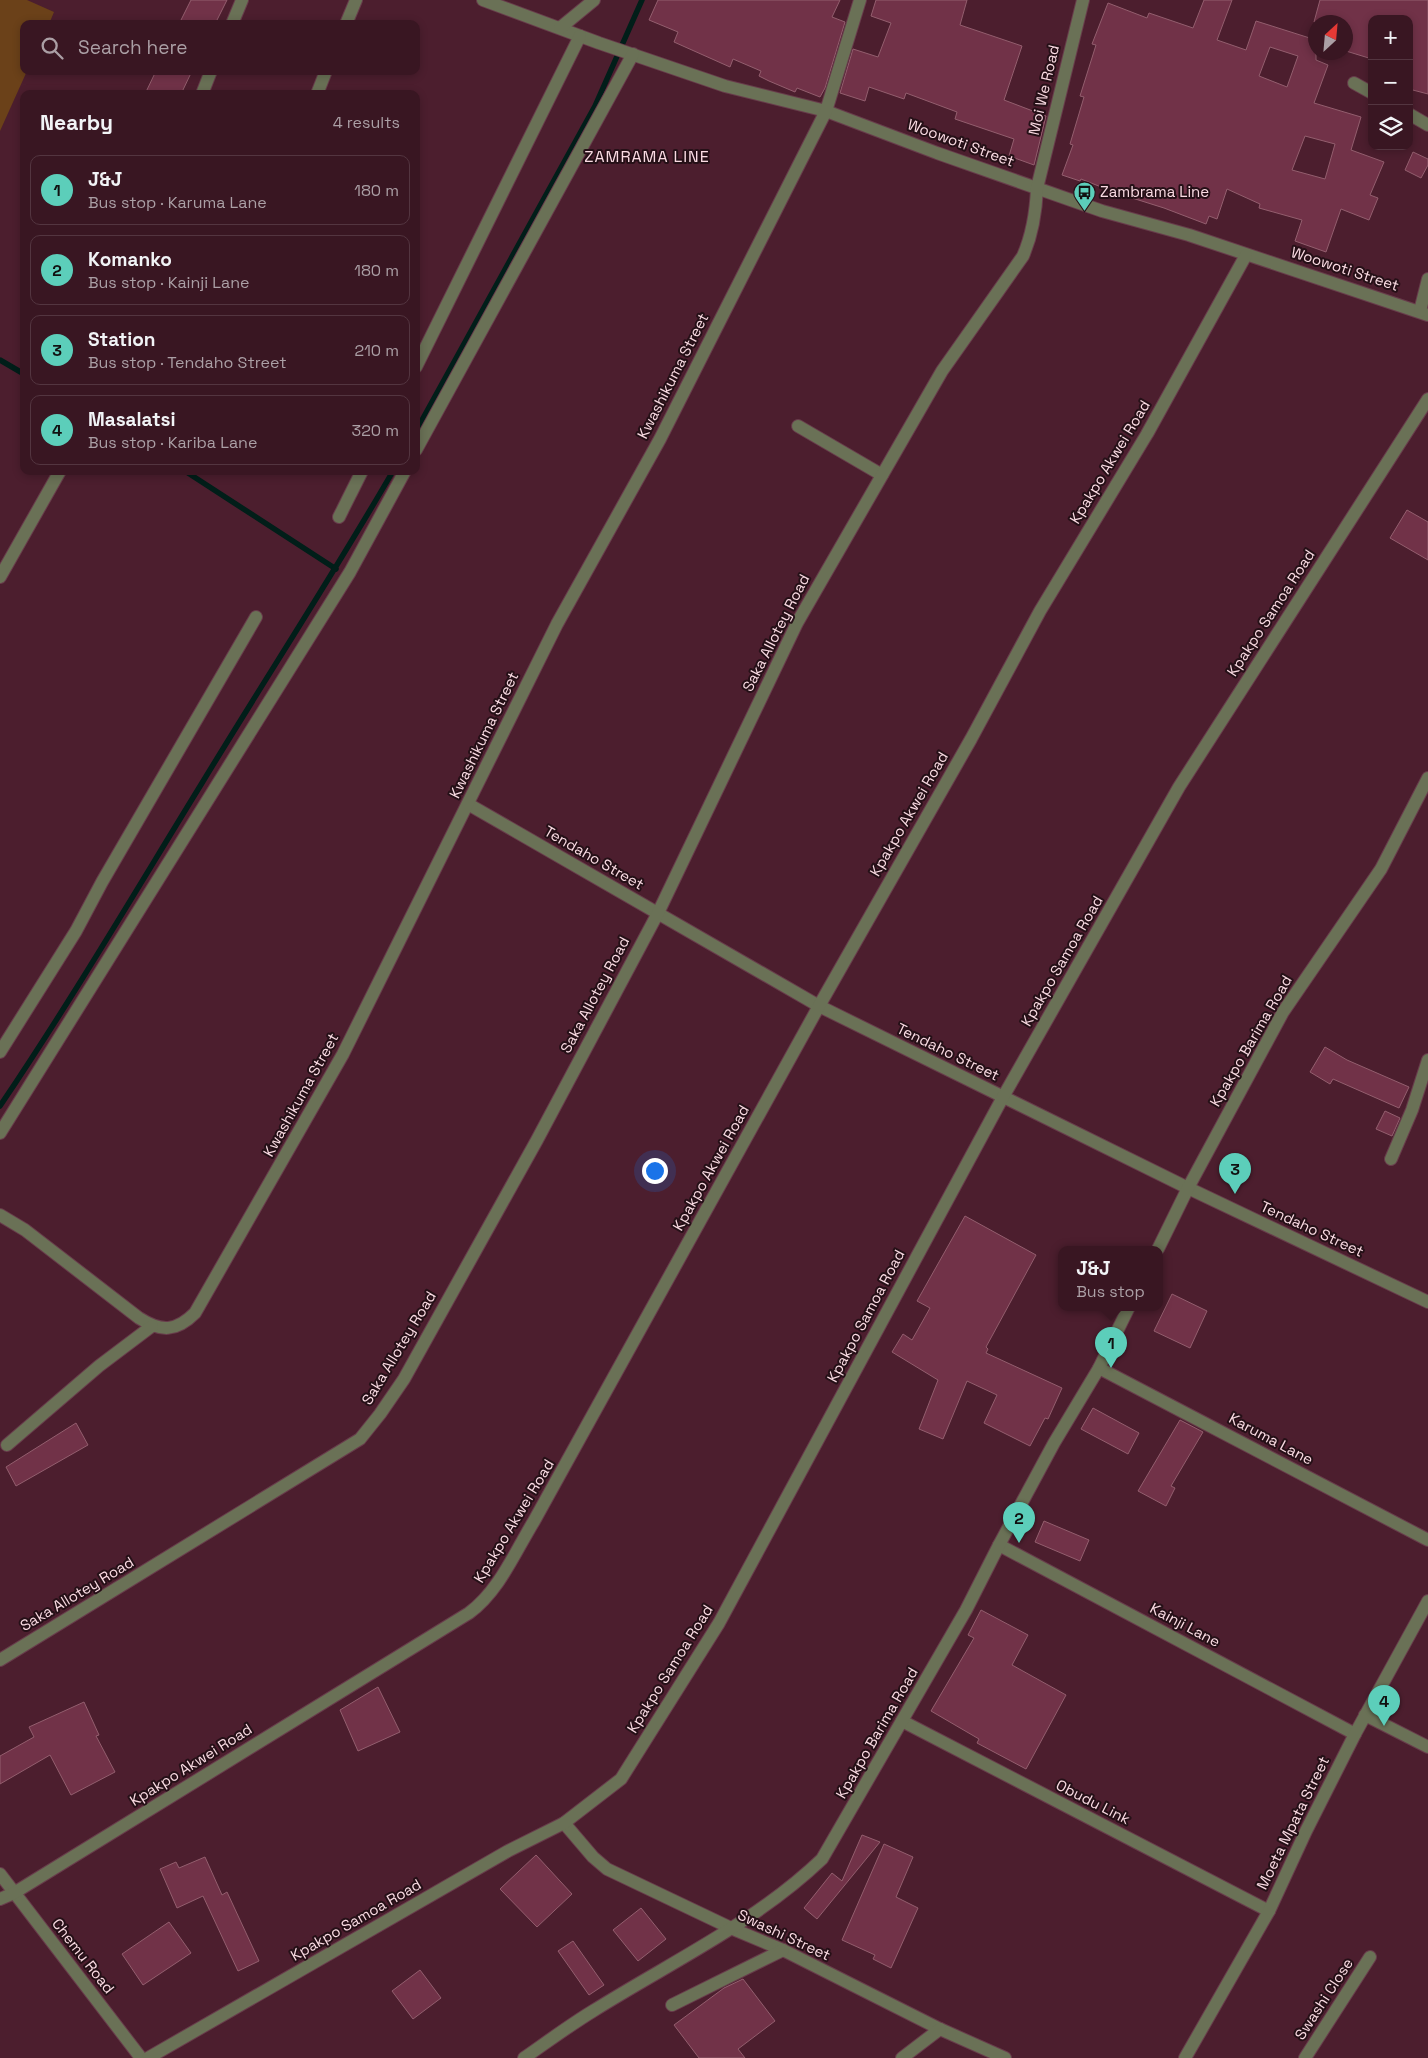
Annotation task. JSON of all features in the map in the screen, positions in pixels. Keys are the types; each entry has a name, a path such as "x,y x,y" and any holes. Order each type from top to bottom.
{"street":[{"path":"234,20 242,0"},
{"path":"348,20 356,0"},
{"name":"Woowoti Street","path":"483,0 599,43 725,86 826,111 1102,211 1189,235 1424,313"},
{"path":"560,28 594,0"},
{"name":"Kwashikuma Street","path":"152,1326 169,1328 185,1323 195,1313 343,1054 557,624 660,439 826,111 860,0"},
{"name":"Moi We Road","path":"1038,188 1083,0"},
{"path":"420,359 580,36"},
{"path":"420,442 628,52"},
{"path":"204,90 210,75"},
{"path":"319,90 324,75"},
{"path":"1354,83 1368,91"},
{"path":"1413,116 1428,125"},
{"name":"Saka Allotey Road","path":"0,1660 360,1439 380,1414 404,1379 537,1140 658,913 797,624 942,370 1023,256 1030,240 1036,213 1038,188"},
{"name":"Kpakpo Akwei Road","path":"0,1899 14,1893 480,1605 491,1593 534,1521 819,1006 971,739 1040,611 1147,434 1246,255"},
{"path":"1424,313 1428,279"},
{"name":"Kpakpo Samoa Road","path":"148,2058 508,1851 564,1823 621,1780 719,1623 1003,1097 1179,788 1426,406"},
{"path":"798,426 882,475"},
{"path":"0,577 58,475"},
{"path":"339,517 360,475"},
{"path":"0,1133 350,572 403,475"},
{"path":"0,1052 76,931 102,882 256,617"},
{"name":"Kpakpo Barima Road","path":"1159,1246 1188,1188 1283,1012 1381,869 1428,778"},
{"name":"Tendaho Street","path":"468,804 819,1006 1188,1188 1428,1302"},
{"path":"1391,1160 1412,1110 1428,1060"},
{"path":"0,1215 25,1230 138,1318 152,1326 99,1366 7,1445"},
{"name":"Kpakpo Barima Road","path":"524,2058 594,2010 733,1929 807,1874 822,1859 966,1610 1054,1443 1099,1368 1127,1311"},
{"name":"Karuma Lane","path":"1099,1368 1428,1540"},
{"name":"Kainji Lane","path":"999,1545 1355,1734"},
{"name":"Moeta Mpata Street","path":"1185,2058 1269,1911 1306,1831 1355,1734 1428,1601"},
{"path":"1365,1715 1428,1747"},
{"name":"Obudu Link","path":"902,1721 1269,1911"},
{"name":"Swashi Street","path":"564,1823 594,1858 607,1869 733,1929 782,1950 940,2029 1005,2058"},
{"name":"Chemu Road","path":"0,1874 141,2058"},
{"path":"672,2006 782,1950"},
{"name":"Swashi Close","path":"1305,2058 1370,1958"},
{"path":"902,2058 940,2029"}],"shaded area":[{"path":"0,0 27,0 54,12 51,20 20,20 20,75 25,75 0,131"}],"building":[{"path":"191,0 227,0 217,20 181,20"},
{"path":"658,0 840,0 832,17 845,22 825,88 820,97 797,88 795,92 769,81 759,76 761,71 733,59 730,67 674,42 678,32 649,20"},
{"path":"876,0 967,0 960,25 1022,46 1004,100 1046,116 1034,165 1009,156 1014,139 955,119 957,112 906,93 904,99 869,87 865,101 840,93 853,49 878,57 891,23 871,16"},
{"path":"1204,0 1232,0 1217,40 1246,50 1256,21 1308,37 1308,60 1316,60 1328,65 1314,103 1361,117 1351,150 1384,162 1370,195 1378,198 1369,220 1341,209 1326,252 1295,241 1302,220 1259,208 1260,204 1227,189 1217,219 1209,216 1206,224 1164,208 1129,198 1081,179 1080,181 1062,175 1073,145 1070,144 1084,97 1080,96 1096,45 1092,44 1108,3 1147,18 1149,13 1193,28","holes":["1270,47 1298,56 1287,87 1259,76","1305,136 1335,144 1325,179 1292,170"]},
{"path":"1320,0 1428,0 1428,94 1413,90 1413,15 1368,15 1368,58 1353,53 1353,15 1316,15"},
{"path":"154,75 190,75 183,90 147,90"},
{"path":"1413,152 1428,159 1428,165 1421,178 1405,170"},
{"path":"1407,510 1428,522 1428,560 1390,538"},
{"path":"1325,1047 1347,1060 1409,1087 1399,1108 1333,1079 1330,1084 1310,1072"},
{"path":"1385,1111 1400,1118 1392,1136 1376,1129"},
{"path":"965,1216 1036,1255 986,1347 988,1349 986,1353 1062,1388 1048,1419 1045,1418 1030,1446 984,1423 997,1395 967,1381 943,1439 919,1429 938,1380 892,1352 903,1334 912,1340 930,1308 917,1301"},
{"path":"1172,1294 1207,1311 1190,1348 1154,1331"},
{"path":"1093,1408 1139,1433 1128,1454 1081,1429"},
{"path":"1180,1420 1203,1432 1171,1486 1175,1488 1166,1506 1138,1491"},
{"path":"76,1423 88,1445 16,1486 6,1467"},
{"path":"1044,1521 1089,1540 1080,1561 1035,1542"},
{"path":"981,1610 1028,1635 1012,1665 1066,1695 1026,1769 977,1743 979,1739 931,1711 974,1638 968,1635"},
{"path":"378,1687 400,1732 358,1751 340,1710"},
{"path":"84,1702 99,1735 96,1736 115,1772 71,1795 50,1755 0,1784 0,1756 34,1737 29,1727"},
{"path":"862,1835 880,1842 817,1919 804,1908 832,1873 842,1881"},
{"path":"884,1844 913,1857 896,1897 918,1908 891,1968 873,1959 875,1955 842,1940"},
{"path":"536,1855 572,1894 537,1927 500,1889"},
{"path":"205,1857 222,1895 227,1892 259,1961 238,1971 203,1896 177,1908 160,1869 176,1862 179,1868"},
{"path":"641,1908 666,1939 638,1961 613,1930"},
{"path":"169,1922 191,1953 143,1985 122,1954"},
{"path":"573,1941 604,1985 589,1995 558,1951"},
{"path":"420,1970 441,1998 413,2019 392,1991"},
{"path":"743,1979 775,2021 738,2049 745,2058 699,2058 674,2025 724,1988"}],"waterway":[{"path":"420,424 595,106 642,0"},
{"path":"0,360 20,372"},
{"path":"191,475 336,569"},
{"path":"0,1106 52,1027 391,475"}],"place":[{"name":"Zambrama Line","path":"1084,211"},
{"name":"Station","path":"1235,1194"},
{"name":"J&J","path":"1111,1368"},
{"name":"Komanko","path":"1019,1543"},
{"name":"Masalatsi","path":"1384,1726"}],"district":[{"name":"ZAMRAMA LINE","path":"647,156"}]}
